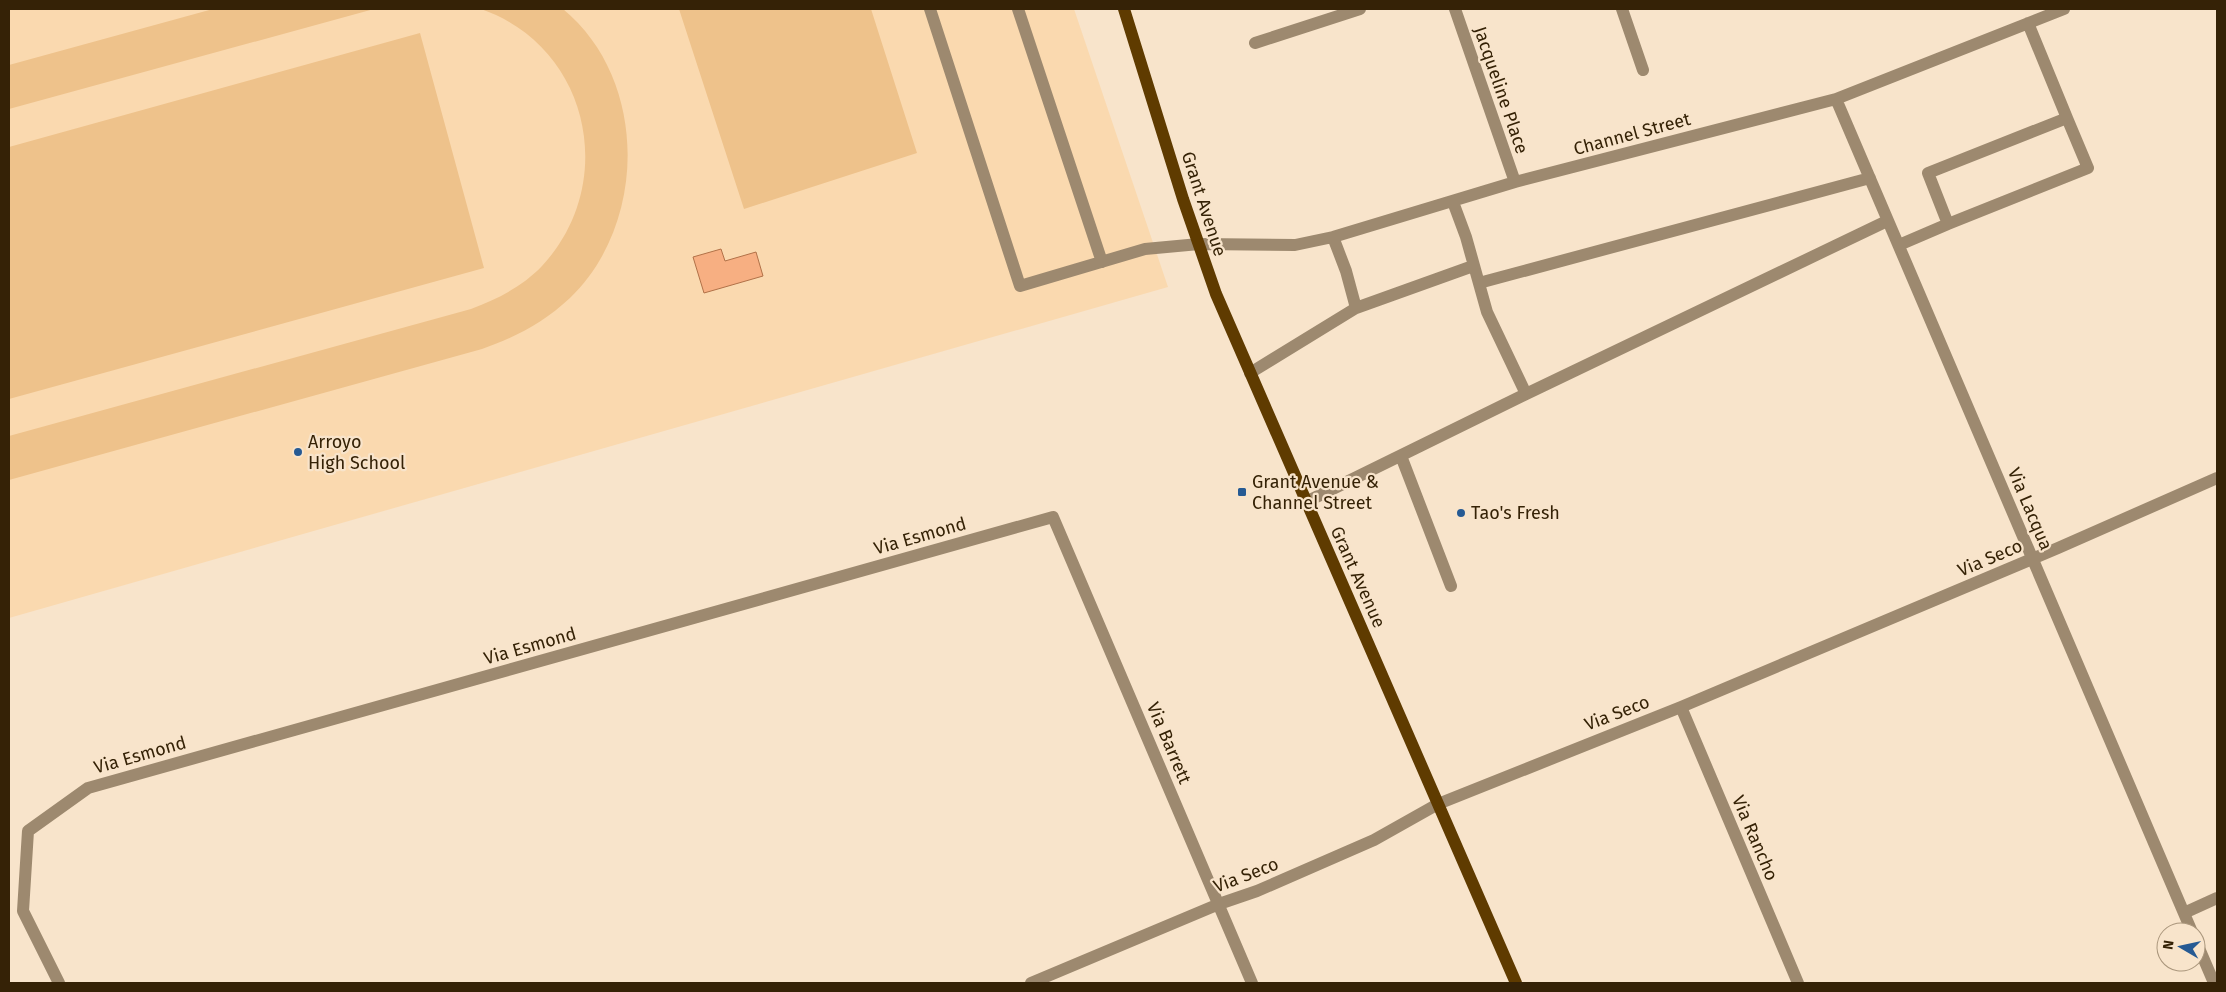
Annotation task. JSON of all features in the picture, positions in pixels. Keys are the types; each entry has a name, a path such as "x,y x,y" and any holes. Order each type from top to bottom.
{"main road":[{"name":"Grant Avenue","path":"1124,9 1183,199 1216,294 1516,983"}],"street":[{"name":"Channel Street","path":"930,9 1020,286 1145,249 1198,244 1295,245 1333,237 1514,182 1836,99 2064,9"},
{"path":"1018,9 1102,262"},
{"path":"1255,43 1360,9"},
{"name":"Jacqueline Place","path":"1455,9 1514,182"},
{"path":"1622,9 1643,70"},
{"path":"1899,245 2088,168 2028,23"},
{"name":"Via Lacqua","path":"1836,99 2188,922"},
{"path":"1948,224 1928,173 2067,118"},
{"path":"1479,284 1870,178"},
{"path":"1453,202 1466,236 1487,312 1526,394"},
{"path":"1306,502 1887,221"},
{"path":"1333,237 1346,271 1356,308"},
{"path":"1250,373 1356,308 1473,266"},
{"path":"1401,456 1451,586"},
{"name":"Via Seco","path":"1031,983 1219,904 1258,891 1374,840 1438,804 1681,707 2033,559 2217,478"},
{"name":"Via Esmond","path":"59,983 23,911 28,832 88,788 1054,517"},
{"name":"Via Barrett","path":"1054,517 1252,983"},
{"name":"Via Rancho","path":"1681,707 1798,983"},
{"path":"2184,913 2217,898"},
{"path":"2206,964 2214,983"}],"shaded area":[{"name":"Arroyo High School","path":"9,9 1074,9 1168,287 9,618"},
{"path":"213,9 374,9 9,109 9,65"},
{"path":"481,9 563,9 591,38 611,73 623,111 628,152 624,192 614,231 596,267 570,298 550,315 529,328 482,349 9,480 9,436 471,309 509,292 542,266 566,233 580,196 585,158 581,121 569,85 547,54 518,28"},
{"path":"679,9 871,9 917,153 744,209"},
{"path":"420,33 484,268 9,399 9,147"}],"building":[{"path":"721,249 725,261 756,252 763,276 704,293 693,257"}],"place":[{"name":"Arroyo High School","path":"298,452"},
{"name":"Grant Avenue & Channel Street","path":"1242,492"},
{"name":"Tao's Fresh","path":"1461,513"}]}
